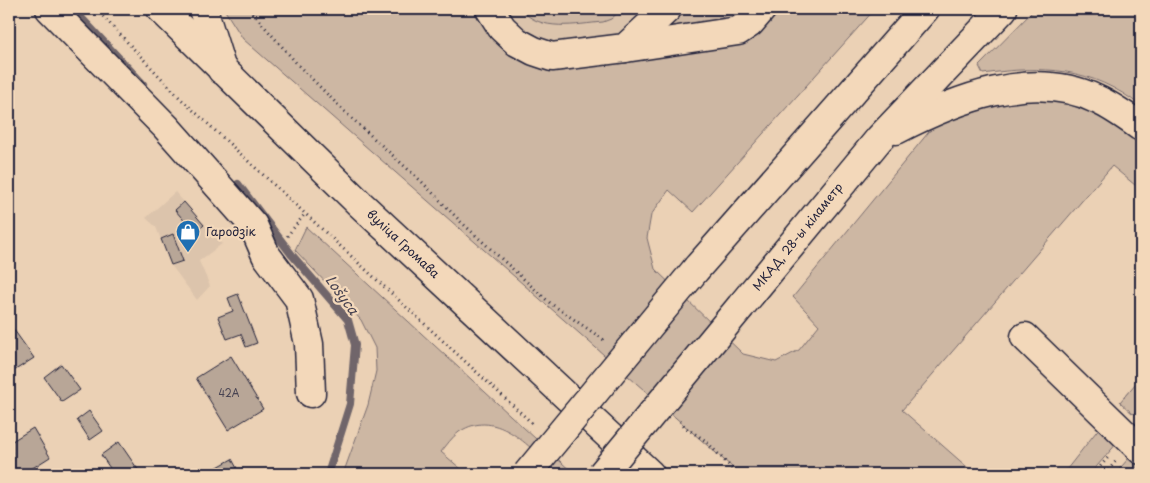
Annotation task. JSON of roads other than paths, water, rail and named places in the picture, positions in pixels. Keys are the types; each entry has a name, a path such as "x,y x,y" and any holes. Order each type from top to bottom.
{"main road":[{"path":"50,9 166,127 253,225 266,256 299,299 309,344 311,393"},
{"name":"вуліца Громава","path":"161,9 359,203 650,474"},
{"path":"203,9 222,70"},
{"path":"490,9 502,28 517,42 552,56 625,48 738,31 750,23 762,9"},
{"path":"625,48 666,9"},
{"path":"901,34 911,9"},
{"path":"527,474 697,268 925,9"},
{"name":"МКАД, 28-ы кіламетр","path":"602,474 879,139 1003,9"},
{"path":"879,139 918,119 986,92 1029,87 1066,90 1095,98 1141,127"},
{"path":"1025,337 1141,450"}],"waterway":[{"name":"Lošyca","path":"73,9 143,84"},
{"name":"Lošyca","path":"238,184 292,255 348,320 355,345 350,404 328,474"}],"place":[{"name":"Гародзік","path":"188,253"}]}
